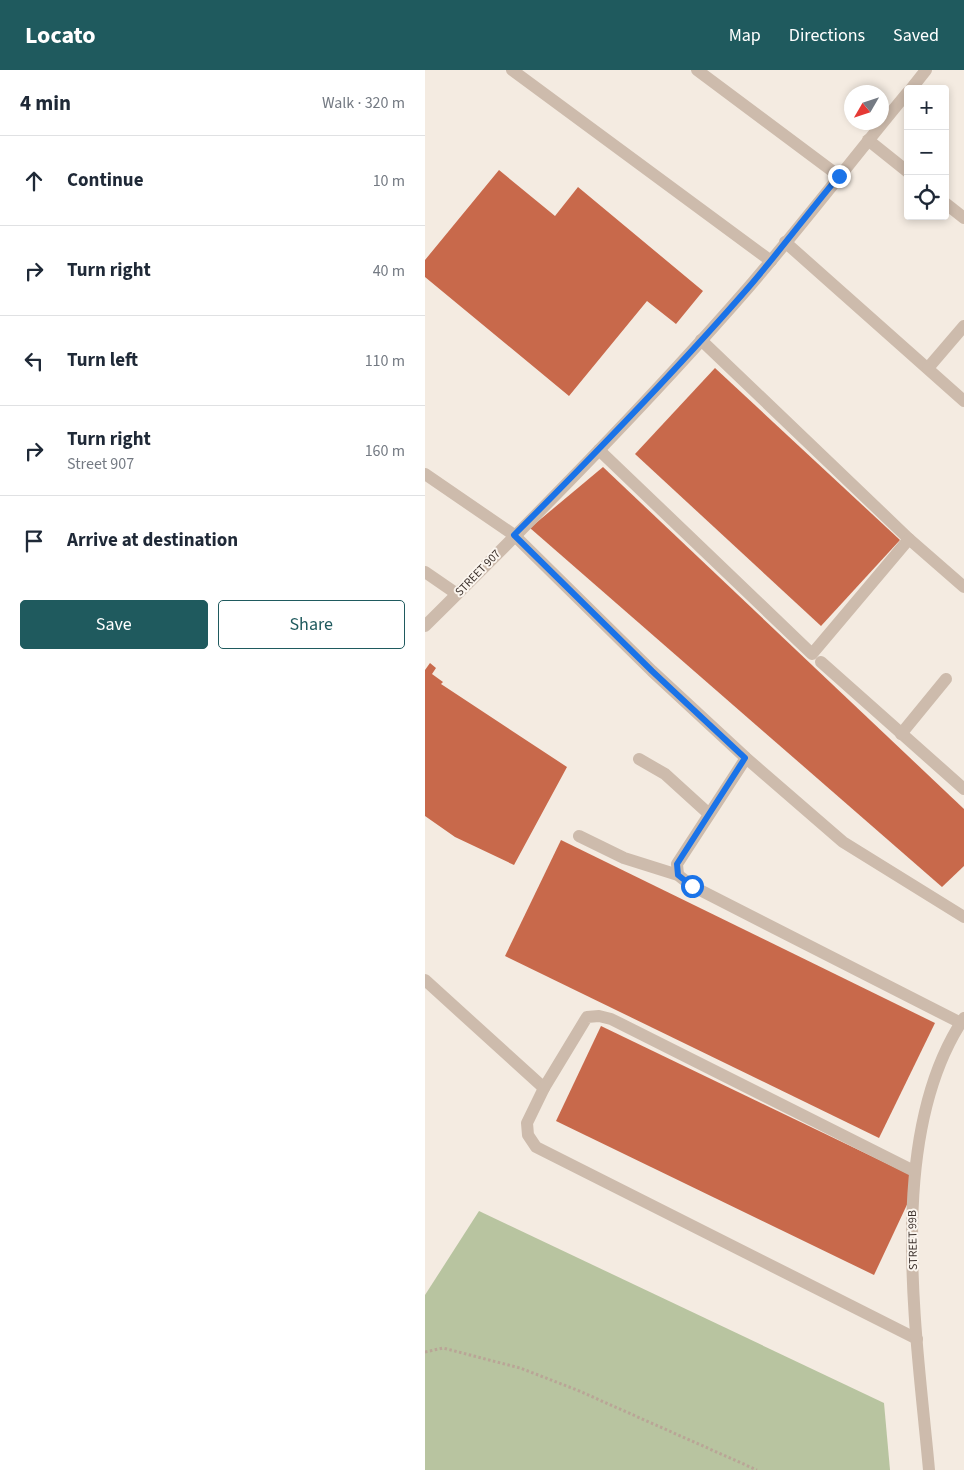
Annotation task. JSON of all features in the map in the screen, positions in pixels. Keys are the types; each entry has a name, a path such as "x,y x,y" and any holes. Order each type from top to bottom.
{"street":[{"path":"512,70 771,261"},
{"path":"697,70 839,176"},
{"path":"914,85 926,70"},
{"name":"STREET 907","path":"425,626 599,450 701,340 771,261 904,97"},
{"path":"868,140 904,169"},
{"path":"949,206 964,218"},
{"path":"785,242 964,401"},
{"path":"928,368 964,326"},
{"path":"701,340 909,539 964,587"},
{"path":"599,450 812,654 909,539"},
{"path":"425,474 514,535 652,671 745,758 843,842 964,917"},
{"path":"425,572 457,594"},
{"path":"821,662 964,789"},
{"path":"901,734 946,679"},
{"path":"678,875 677,864 745,758"},
{"path":"639,759 665,774 709,814"},
{"path":"579,836 624,858 678,875 692,886 963,1021"},
{"path":"425,980 544,1088"},
{"path":"914,1172 611,1020 599,1016 587,1017 544,1088 527,1123 528,1135 536,1147 917,1339"},
{"name":"STREET 99B","path":"929,1470 917,1339 912,1234 914,1172 930,1092 949,1040 963,1021"}],"path":[{"path":"425,1352 443,1348 520,1368 577,1390 757,1470"}],"green space":[{"path":"479,1211 884,1403 890,1470 425,1470 425,1295"}],"building":[{"path":"499,170 555,216 578,187 703,291 676,324 647,301 569,396 425,277 425,260"},
{"path":"715,368 900,540 821,626 635,454"},
{"path":"603,467 964,809 964,866 942,887 530,528"},
{"path":"430,663 436,668 432,674 443,682 441,684 567,767 514,865 455,837 425,816 425,670"},
{"path":"561,840 935,1023 879,1138 505,956"},
{"path":"601,1026 919,1179 874,1275 556,1121"}],"route":[{"path":"692,886 678,875 677,864 745,758 652,671 514,535 599,450 701,340 771,261 839,176"}]}
